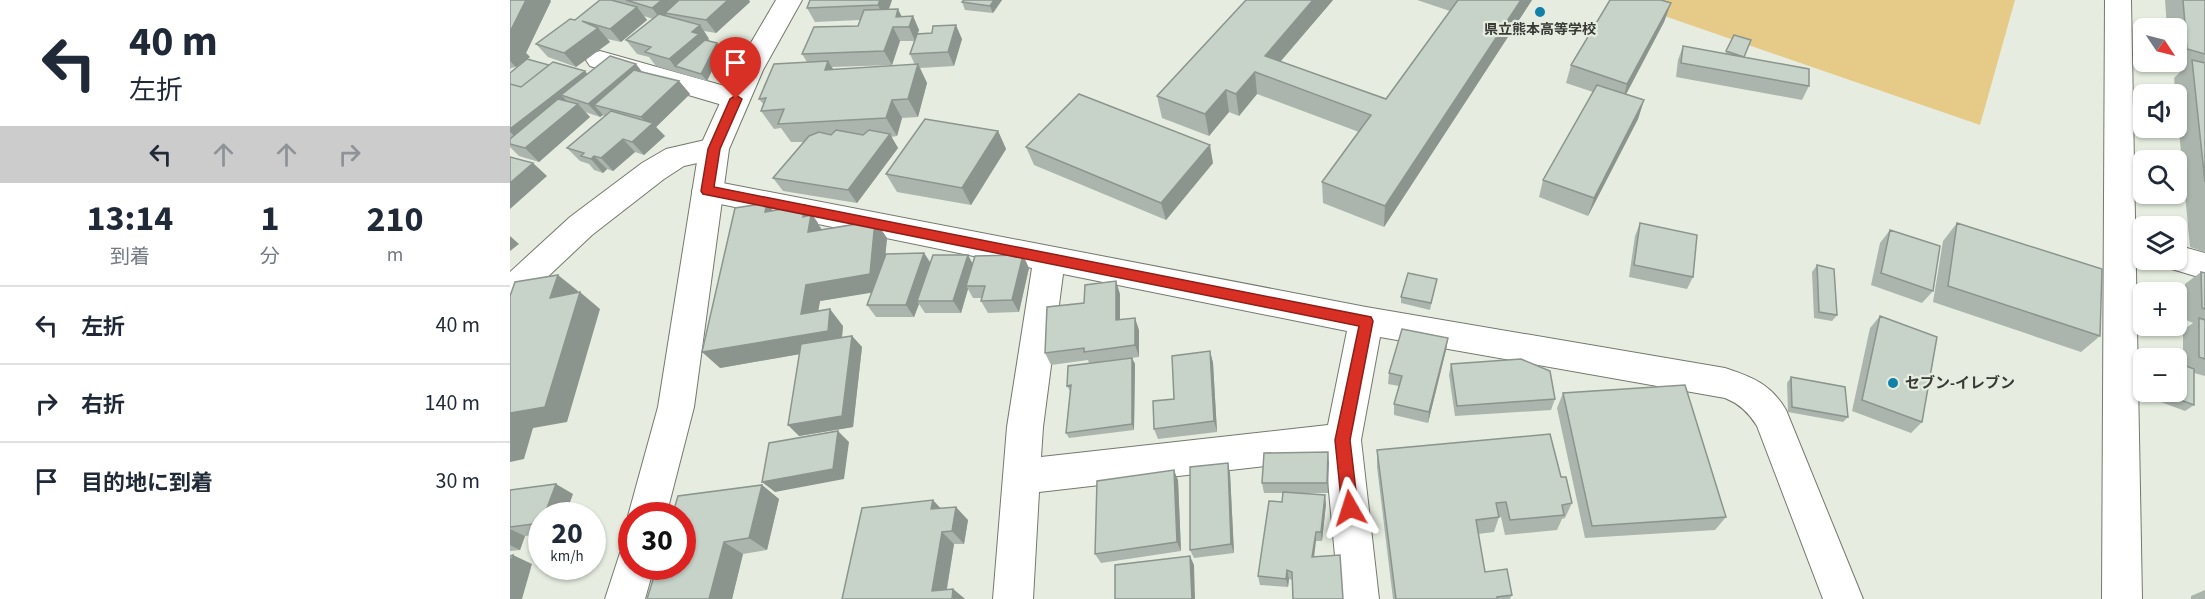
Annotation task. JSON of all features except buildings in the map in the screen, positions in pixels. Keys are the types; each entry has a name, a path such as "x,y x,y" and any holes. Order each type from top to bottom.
{"street":[{"path":"651,502 676,407 714,149 749,70 789,0"},
{"path":"2118,0 2132,244 2122,599"},
{"path":"600,60 736,99"},
{"path":"510,292 581,226 653,171 676,157 714,149"},
{"path":"707,191 1366,321 1725,383 1749,391 1764,402 1773,421 1843,599"},
{"path":"1013,599 1025,427 1049,259"},
{"path":"2187,261 2205,266"},
{"path":"1359,599 1343,440 1366,321"},
{"path":"1022,477 1343,440"},
{"path":"625,599 630,580"}],"shaded area":[{"path":"1618,0 2015,0 1980,125"}],"place":[{"name":"県立熊本高等学校","path":"1540,12"},
{"name":"セブン-イレブン","path":"1893,383"}],"route":[{"path":"736,99 714,149 707,191 1366,321 1343,440 1350,508"}]}
